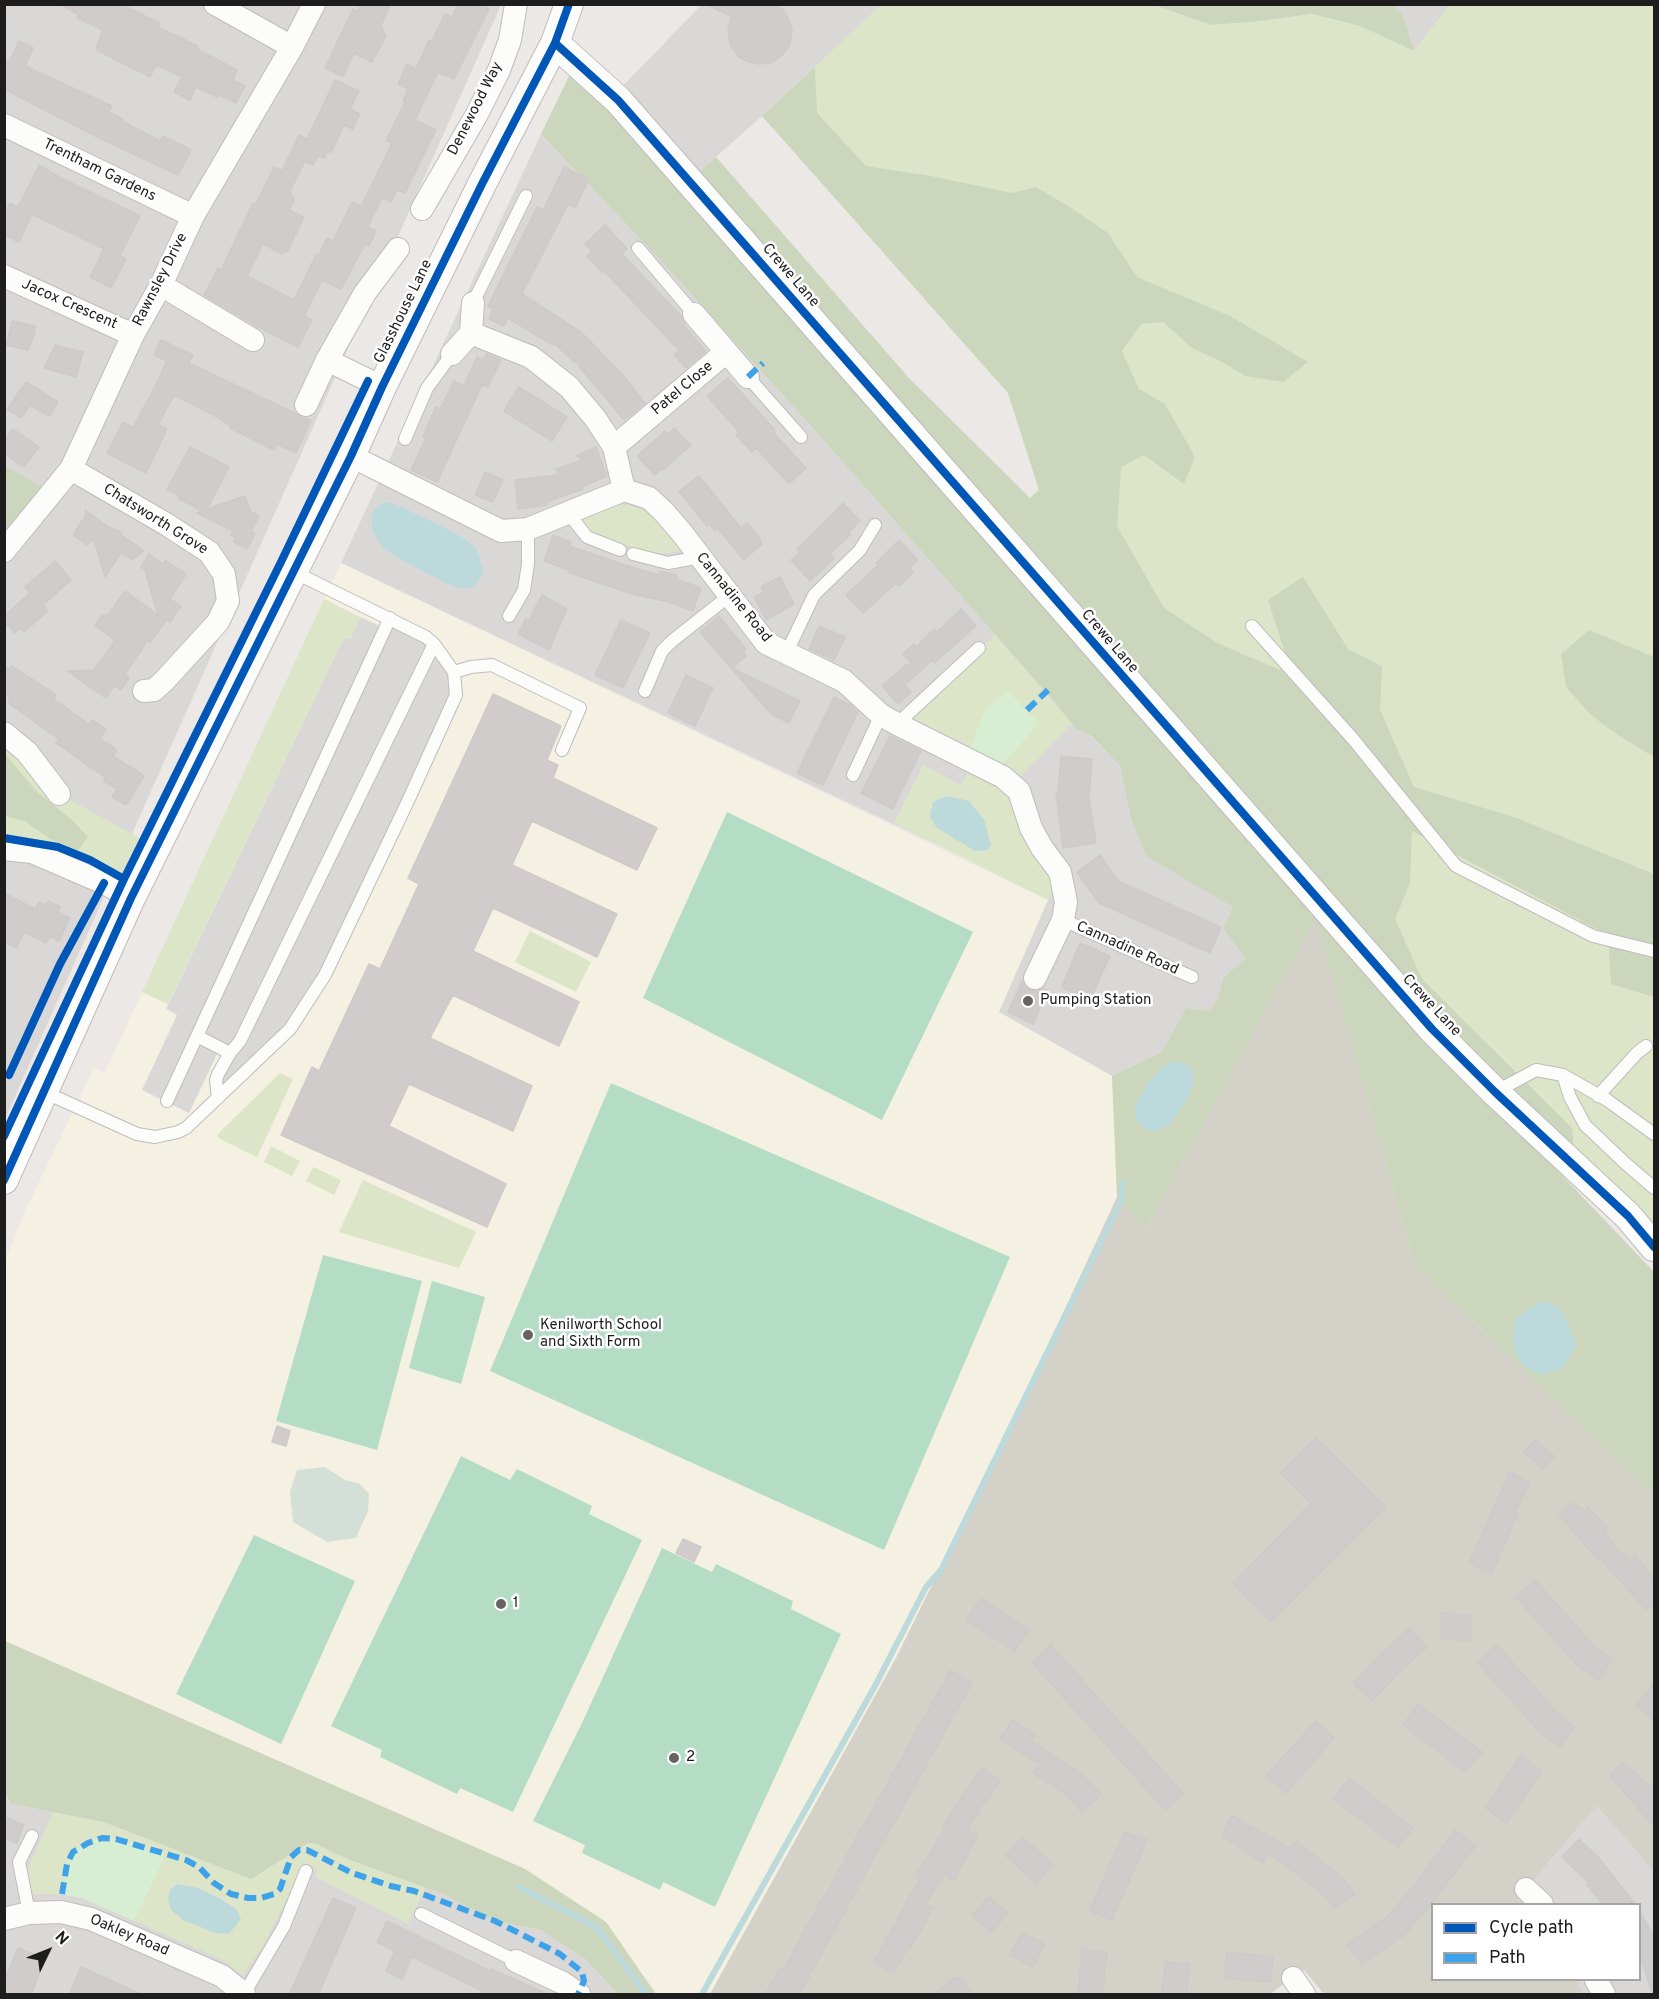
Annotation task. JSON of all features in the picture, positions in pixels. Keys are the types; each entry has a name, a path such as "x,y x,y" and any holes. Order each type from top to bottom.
{"street":[{"path":"215,4 292,47"},
{"name":"Rawnsley Drive","path":"4,551 71,469 133,335 193,216 292,47 314,4"},
{"name":"Denewood Way","path":"422,209 477,114 499,70 510,40 516,4"},
{"name":"Glasshouse Lane","path":"4,1180 131,898 309,542 482,184 555,44 569,4"},
{"name":"Crewe Lane","path":"555,44 618,100 1424,1020 1495,1092 1628,1216 1654,1247"},
{"name":"Trentham Gardens","path":"4,125 193,216"},
{"path":"306,405 327,360 365,293 398,249"},
{"name":"Jacox Crescent","path":"4,276 133,335"},
{"path":"160,285 253,340"},
{"path":"452,354 471,333 473,303"},
{"path":"694,314 726,352"},
{"path":"351,456 501,531 528,529 624,490 614,447 595,418 569,387 531,357 471,333"},
{"name":"Patel Close","path":"614,447 726,352 748,377"},
{"path":"327,360 382,387"},
{"name":"Chatsworth Grove","path":"71,469 166,524 209,552 224,574 228,601 218,622 164,681 154,690 144,691"},
{"name":"Cannadine Road","path":"624,490 649,498 663,511 766,643 844,681 889,719 1003,777 1019,790 1031,828 1042,848 1060,872 1066,902 1063,920 1035,978"},
{"path":"4,733 27,752 59,794"},
{"path":"4,849 32,852 105,883 131,898"},
{"path":"1526,1889 1540,1903"},
{"name":"Oakley Road","path":"4,1919 29,1913 61,1912 91,1919 222,1976 244,1994"},
{"path":"516,1960 563,1983 578,1994"},
{"path":"1597,1981 1604,1995"}],"lane":[{"path":"473,303 526,196"},
{"path":"638,248 694,314"},
{"path":"405,439 427,388 452,354"},
{"path":"748,377 801,437"},
{"path":"568,513 587,537 620,550"},
{"path":"786,654 814,595 860,550 875,525"},
{"path":"509,616 524,590 528,564 528,529"},
{"path":"309,542 311,567 321,585"},
{"path":"633,554 668,563 700,557"},
{"path":"44,1092 137,1134 155,1137 178,1132 186,1128 290,1029 325,975 456,695 454,672 434,644 390,618 294,572"},
{"path":"645,691 662,651 729,596"},
{"path":"167,1101 390,618"},
{"path":"1252,626 1353,740 1456,866 1593,936 1654,951"},
{"path":"218,1098 216,1080 230,1053 240,1041 434,644"},
{"path":"853,775 889,719 979,648"},
{"path":"454,672 471,667 492,665 580,708 562,750"},
{"name":"Cannadine Road","path":"1063,920 1192,978"},
{"path":"197,1036 230,1053"},
{"path":"1598,1096 1646,1046"},
{"path":"1495,1092 1536,1070 1563,1075 1654,1134"},
{"path":"1563,1075 1570,1097 1585,1125 1654,1188"},
{"path":"29,1913 19,1862 32,1836"},
{"path":"244,1994 284,1926 306,1871"},
{"path":"421,1914 516,1960"}],"shaded area":[{"path":"5,5 501,5 5,1119"},
{"path":"701,5 882,5 699,172 622,87"},
{"path":"1392,5 1450,5 1414,51 1403,16"},
{"path":"541,134 676,277 818,434 1077,730 1090,736 1120,766 1131,819 1196,884 1233,907 1223,928 1245,958 1223,978 1217,1001 1209,1011 1186,1008 1162,1052 1112,1076 998,1012 1048,899 341,563"},
{"name":"Kenilworth School and Sixth Form","path":"341,563 1048,900 999,1012 1112,1076 1117,1197 1018,1410 896,1658 710,1994 656,1994 606,1922 525,1869 5,1641 5,1261 27,1207 94,1068 105,1072"},
{"path":"360,617 385,628 390,618 413,630 454,672 456,695 325,975 290,1029 218,1098 216,1080 230,1053 220,1048 189,1113 142,1090 177,1015 166,1009 343,639 350,639"},
{"path":"1316,917 1415,1265 1654,1496 1654,1872 1597,1806 1518,1898 1522,1903 1431,1903 1431,1981 1577,1981 1582,1994 1324,1994 1304,1970 1270,1994 710,1994 896,1658 1018,1410 1117,1197 1146,1229"},
{"path":"325,1467 345,1480 360,1484 369,1494 368,1511 356,1538 327,1542 293,1522 290,1492 297,1470"},
{"path":"4,1795 12,1804 104,1822 308,1843 443,1894 495,1921 541,1930 585,1959 618,1994 5,1994"},
{"path":"1597,1806 1654,1872 1654,1994 1582,1994 1577,1981 1641,1981 1641,1903 1522,1903 1518,1898"}],"green space":[{"path":"881,5 1154,5 1211,25 1312,14 1360,26 1414,51 1450,5 1654,5 1654,1231 1561,1138 1007,521 1039,490 1008,393 762,116"},
{"path":"1154,5 1392,5 1403,15 1414,51 1360,26 1312,14 1211,25"},
{"path":"574,66 689,181 716,157 909,378 1030,498 1039,490 1008,393 762,116 815,67 817,113 866,166 931,176 1012,193 1036,187 1108,233 1137,277 1230,316 1308,362 1283,382 1245,376 1192,348 1163,322 1141,324 1122,351 1139,389 1165,404 1195,457 1184,484 1144,455 1121,467 1117,526 1164,608 1217,643 1292,675 1268,600 1303,577 1348,649 1382,666 1380,710 1414,787 1514,817 1654,874 1654,997 1611,984 1608,935 1412,831 1410,883 1395,919 1422,979 1572,1128 1574,1150 1441,1020 1007,521 996,532 1316,917 1654,1272 1654,1496 1415,1265 1316,918 1146,1229 1117,1197 1112,1076 1162,1052 1186,1008 1209,1011 1217,1001 1223,978 1245,958 1223,928 1233,907 1146,856 1131,819 1120,766 1091,736 1077,730 818,434 676,277 541,134"},
{"path":"5,466 52,493 17,537 5,530"},
{"path":"616,504 629,505 652,514 682,550 653,553 628,546 591,531 577,518"},
{"path":"324,599 360,617 350,639 343,639 168,1004 142,992"},
{"path":"1589,630 1654,657 1654,757 1591,715 1566,687 1561,654"},
{"path":"995,635 1072,723 1019,778 970,748 905,715"},
{"path":"1007,690 1038,722 1015,752 1001,765 970,748 985,711"},
{"path":"4,733 59,794 156,847 131,898 5,849"},
{"path":"5,754 36,791 72,820 88,837 78,850 50,839 25,821 5,816"},
{"path":"923,765 961,785 968,771 999,787 1007,794 1023,838 1048,873 1051,895 1048,900 894,823"},
{"path":"727,812 973,932 882,1120 643,998"},
{"path":"530,931 591,962 576,992 515,962"},
{"path":"280,1073 293,1079 257,1157 220,1139 217,1135"},
{"path":"611,1083 1010,1257 884,1550 490,1371"},
{"path":"271,1146 300,1161 292,1176 264,1162"},
{"path":"313,1167 341,1180 334,1195 306,1181"},
{"path":"363,1180 476,1232 459,1268 339,1232"},
{"path":"323,1255 422,1281 377,1450 276,1421"},
{"path":"432,1281 485,1297 461,1384 409,1368"},
{"name":"1","path":"461,1456 510,1480 517,1469 592,1506 589,1514 642,1540 513,1812 460,1788 457,1794 380,1757 382,1750 331,1726"},
{"path":"254,1535 355,1581 281,1744 176,1694"},
{"name":"2","path":"662,1548 712,1572 716,1564 793,1601 791,1609 841,1634 715,1907 663,1882 660,1890 582,1853 585,1845 533,1821 582,1723"},
{"path":"5,1641 525,1869 606,1922 656,1994 618,1994 585,1959 541,1930 495,1921 443,1894 348,1859 313,1843 308,1843 251,1879 104,1822 12,1804 5,1795"},
{"path":"53,1812 104,1822 251,1879 308,1843 313,1843 348,1859 426,1887 408,1924 316,1877 317,1869 304,1863 263,1946 243,1975 221,1959 82,1898 58,1894 31,1894 28,1868"},
{"path":"102,1838 116,1839 166,1854 134,1921 82,1898 62,1894 67,1864 73,1852"}],"water":[{"path":"385,502 393,503 437,524 465,539 477,549 483,570 475,585 470,588 459,588 447,584 384,548 376,538 371,516 378,505"},
{"path":"947,796 969,801 984,820 991,845 987,850 975,851 937,828 930,817 933,802"},
{"path":"1172,1061 1187,1064 1194,1079 1192,1087 1187,1100 1168,1126 1149,1131 1137,1121 1135,1106 1148,1082"},
{"path":"1546,1301 1556,1306 1564,1315 1576,1343 1562,1368 1540,1375 1524,1366 1518,1358 1514,1349 1513,1330 1516,1318 1536,1304"},
{"path":"177,1884 198,1888 219,1898 236,1909 241,1919 229,1934 215,1933 183,1920 171,1910 169,1904 170,1890"}],"building":[{"path":"60,4 121,4 159,23 158,27 198,46 197,49 237,70 233,80 245,86 236,103 196,87 190,100 174,92 182,77 156,65 150,77 97,50 103,30 77,18 79,15"},
{"path":"361,4 391,4 381,25 386,36 372,62 354,53 343,76 325,68 353,9 358,11"},
{"path":"458,4 479,4 489,9 454,79 438,72 415,120 436,130 405,193 397,190 391,202 382,197 368,227 376,231 369,246 365,244 341,289 322,280 304,316 312,320 298,347 204,295 218,268 221,270 253,203 256,204 274,167 282,171 299,135 307,139 335,80 359,91 350,109 360,114 353,129 344,125 331,153 328,151 324,158 318,155 313,165 305,161 290,191 294,200 289,210 304,217 287,252 283,254 263,244 247,276 294,300 316,255 318,257 327,238 333,241 352,202 361,207 392,143 386,141 405,102 403,101 408,89 398,84 407,64 416,69 429,40 432,41 445,14 452,17"},
{"path":"706,4 776,4 784,11 792,30 787,50 770,63 759,64 739,57 732,48 729,38 728,28 732,17"},
{"path":"19,41 33,48 25,66 112,106 109,112 160,141 163,136 191,150 178,175 97,137 4,89 4,60 9,62"},
{"path":"39,165 140,216 120,256 126,259 111,288 90,277 104,249 32,214 19,242 4,235 4,214 10,203 18,207"},
{"path":"564,167 589,179 575,208 568,204 522,294 581,332 623,375 645,403 624,420 579,366 580,364 573,361 554,343 553,345 508,318 504,326 489,319 493,309 488,306 520,241 537,207 543,210"},
{"path":"605,225 627,249 622,254 681,316 684,326 706,351 686,368 674,355 679,350 587,256 592,252 585,244"},
{"path":"12,321 35,326 35,333 28,350 6,345"},
{"path":"161,340 193,355 189,363 311,421 296,453 277,444 274,450 230,428 231,426 217,417 174,395 158,425 167,429 146,473 107,453 123,422 133,427 155,387 167,361 154,355"},
{"path":"55,345 83,352 76,377 44,368"},
{"path":"486,354 501,360 488,387 482,385 437,482 411,470 426,438 423,436 436,407 440,409 454,381 464,386 477,357 483,360"},
{"path":"728,378 806,468 789,484 756,448 752,452 736,435 739,432 707,396"},
{"path":"26,382 58,402 49,416 30,405 21,418 7,409"},
{"path":"519,387 567,417 552,441 504,411"},
{"path":"674,428 691,445 655,475 637,456 665,431 668,434"},
{"path":"13,429 39,447 24,467 4,453 4,441"},
{"path":"190,447 229,467 207,509 245,496 251,512 259,516 251,532 255,534 247,549 234,542 236,538 231,535 233,531 197,513 202,511 167,489"},
{"path":"596,447 607,476 582,487 583,489 547,502 547,505 518,509 515,480 558,475 556,469 583,460 576,456"},
{"path":"485,472 503,480 493,502 475,495"},
{"path":"699,476 741,528 747,523 759,537 762,544 744,560 718,529 715,531 710,524 707,526 679,491"},
{"path":"843,503 860,521 849,532 851,534 830,554 834,559 810,581 791,560 800,552 797,549"},
{"path":"85,510 107,526 121,532 120,534 144,551 132,560 121,553 105,577 94,539 87,545 74,536 86,515"},
{"path":"553,535 571,542 569,546 640,570 660,575 660,571 677,575 676,579 701,588 693,611 669,602 631,594 544,561"},
{"path":"899,540 918,560 909,568 914,572 899,586 896,583 863,613 846,595 878,565 876,563"},
{"path":"149,554 163,564 165,560 186,574 170,599 181,606 170,622 166,620 150,643 147,641 125,674 129,677 121,690 114,685 106,698 67,671 93,670 98,665 115,640 95,626 102,615 108,615 112,609 117,614 114,606 125,591 158,615 145,570 141,567"},
{"path":"55,561 71,580 43,605 48,611 24,632 21,628 15,633 4,621 4,616 30,593 25,587"},
{"path":"780,577 794,604 766,620 754,597 764,592 761,587"},
{"path":"542,595 567,609 549,650 518,634 526,618 529,620"},
{"path":"961,609 976,626 934,663 932,660 905,685 911,692 898,704 882,686 907,664 915,667 903,654 914,644 916,647 934,629 937,632"},
{"path":"719,616 746,649 743,651 746,656 732,668 800,701 789,723 771,714 700,632"},
{"path":"621,620 650,633 623,688 595,675"},
{"path":"819,626 845,637 834,660 809,649"},
{"path":"4,665 10,669 12,666 56,695 53,699 89,724 92,720 106,729 100,739 117,750 113,756 144,776 126,805 112,797 117,789 104,781 106,778 56,743 59,739 8,703 11,698 4,694"},
{"path":"686,675 713,688 695,726 668,713"},
{"path":"493,694 561,726 547,760 558,765 553,778 657,828 637,870 532,821 512,865 617,914 597,957 493,908 473,951 579,1002 559,1046 453,995 430,1038 532,1086 513,1131 409,1084 389,1126 506,1184 487,1227 281,1135 312,1067 319,1071 369,964 380,969 419,884 408,878"},
{"path":"834,697 858,712 823,785 797,773"},
{"path":"890,736 921,751 893,809 861,793"},
{"path":"1061,756 1092,759 1089,797 1096,843 1063,848 1056,794 1058,794"},
{"path":"1100,855 1118,881 1221,927 1210,953 1099,903 1077,872"},
{"path":"4,893 35,909 39,902 45,905 48,901 60,907 58,912 70,918 59,941 50,936 46,943 24,932 16,948 4,942"},
{"path":"1080,943 1110,956 1090,1000 1062,987"},
{"name":"Pumping Station","path":"1022,981 1024,986 1030,990 1048,991 1033,1024 1008,1012"},
{"path":"277,1426 290,1431 286,1446 272,1442"},
{"path":"1316,1438 1386,1507 1271,1622 1233,1584 1311,1503 1281,1473"},
{"path":"1535,1440 1554,1456 1543,1469 1524,1452"},
{"path":"1510,1472 1530,1483 1515,1512 1518,1513 1492,1573 1469,1563"},
{"path":"1570,1503 1586,1511 1588,1507 1608,1529 1604,1533 1619,1551 1629,1561 1635,1556 1654,1578 1654,1602 1646,1609 1600,1558 1598,1560 1559,1514"},
{"path":"683,1539 701,1547 694,1562 676,1553"},
{"path":"1535,1580 1596,1648 1612,1660 1598,1680 1580,1668 1516,1597"},
{"path":"981,1598 1029,1630 1015,1651 967,1620"},
{"path":"1442,1613 1472,1615 1470,1641 1440,1638"},
{"path":"1410,1628 1427,1647 1372,1701 1353,1683"},
{"path":"1051,1645 1183,1794 1165,1810 1032,1662"},
{"path":"1497,1645 1557,1713 1575,1727 1560,1747 1540,1732 1478,1663"},
{"path":"950,1671 972,1683 799,1995 765,1995 780,1968 783,1970 825,1897 860,1830"},
{"path":"1654,1684 1654,1720 1636,1706"},
{"path":"1418,1704 1482,1752 1466,1772 1403,1725"},
{"path":"1012,1720 1035,1734 1031,1741 1080,1773 1101,1795 1082,1812 1064,1793 1033,1773 1040,1764 1000,1739"},
{"path":"1316,1721 1334,1738 1286,1793 1266,1776"},
{"path":"1521,1756 1542,1771 1506,1823 1486,1808"},
{"path":"1623,1762 1654,1790 1654,1826 1610,1776"},
{"path":"982,1768 1000,1780 986,1802 984,1801 968,1830 978,1836 954,1880 944,1874 925,1904 933,1908 894,1973 874,1962 920,1878 916,1876 944,1830 942,1829"},
{"path":"1349,1778 1413,1828 1398,1847 1333,1799"},
{"path":"1232,1816 1290,1848 1296,1841 1343,1878 1355,1894 1335,1909 1322,1893 1269,1853 1264,1863 1222,1836"},
{"path":"4,1817 24,1825 17,1843 4,1838"},
{"path":"1455,1830 1476,1845 1404,1935 1362,1964 1347,1944 1388,1916"},
{"path":"1124,1832 1147,1840 1112,1920 1090,1911"},
{"path":"1022,1837 1053,1864 1036,1883 1006,1856"},
{"path":"1579,1839 1597,1856 1634,1903 1601,1903 1587,1885 1589,1883 1562,1857"},
{"path":"989,1897 1008,1913 991,1932 972,1915"},
{"path":"333,1898 356,1908 318,1995 289,1995"},
{"path":"1641,1914 1654,1936 1654,1992 1652,1992 1641,1959"},
{"path":"387,1921 490,1971 491,1969 550,1995 480,1995 481,1990 412,1957 402,1979 386,1971 395,1951 377,1942"},
{"path":"1022,1933 1044,1944 1033,1967 1010,1955"},
{"path":"18,1948 45,1959 31,1995 4,1995 4,1981"},
{"path":"1082,1949 1107,1953 1102,1995 1078,1995"},
{"path":"1227,1952 1273,1957 1270,1982 1224,1978"},
{"path":"1166,1962 1190,1964 1186,1995 1161,1995"},
{"path":"81,1967 143,1995 69,1995"},
{"path":"954,1978 960,1978 973,1995 932,1995"}],"waterway":[{"path":"702,1994 875,1686 926,1587 941,1570 1120,1203 1122,1183"},
{"path":"519,1887 596,1927 646,1994"}],"marked path":[{"path":"748,377 763,363"},
{"path":"1027,710 1048,690"},
{"path":"62,1894 67,1864 73,1852 102,1838 116,1839 186,1860 199,1867 214,1883 231,1894 248,1898 261,1898 274,1894 280,1889 291,1857 299,1850 307,1850 352,1873 414,1891 495,1921 560,1954 582,1972 584,1981 578,1994"}],"cycle path":[{"path":"4,1180 131,898 351,456 382,387 482,184 555,43 569,4"},
{"path":"555,43 618,100 1432,1029 1495,1092 1628,1216 1654,1247"},
{"path":"4,1136 124,879 368,381"},
{"path":"4,838 58,847 90,860 124,879"},
{"path":"9,1075 60,964 104,883"}],"place":[{"name":"Pumping Station","path":"1028,1001"},
{"name":"Kenilworth School and Sixth Form","path":"528,1335"},
{"name":"1","path":"501,1604"},
{"name":"2","path":"674,1758"}]}
